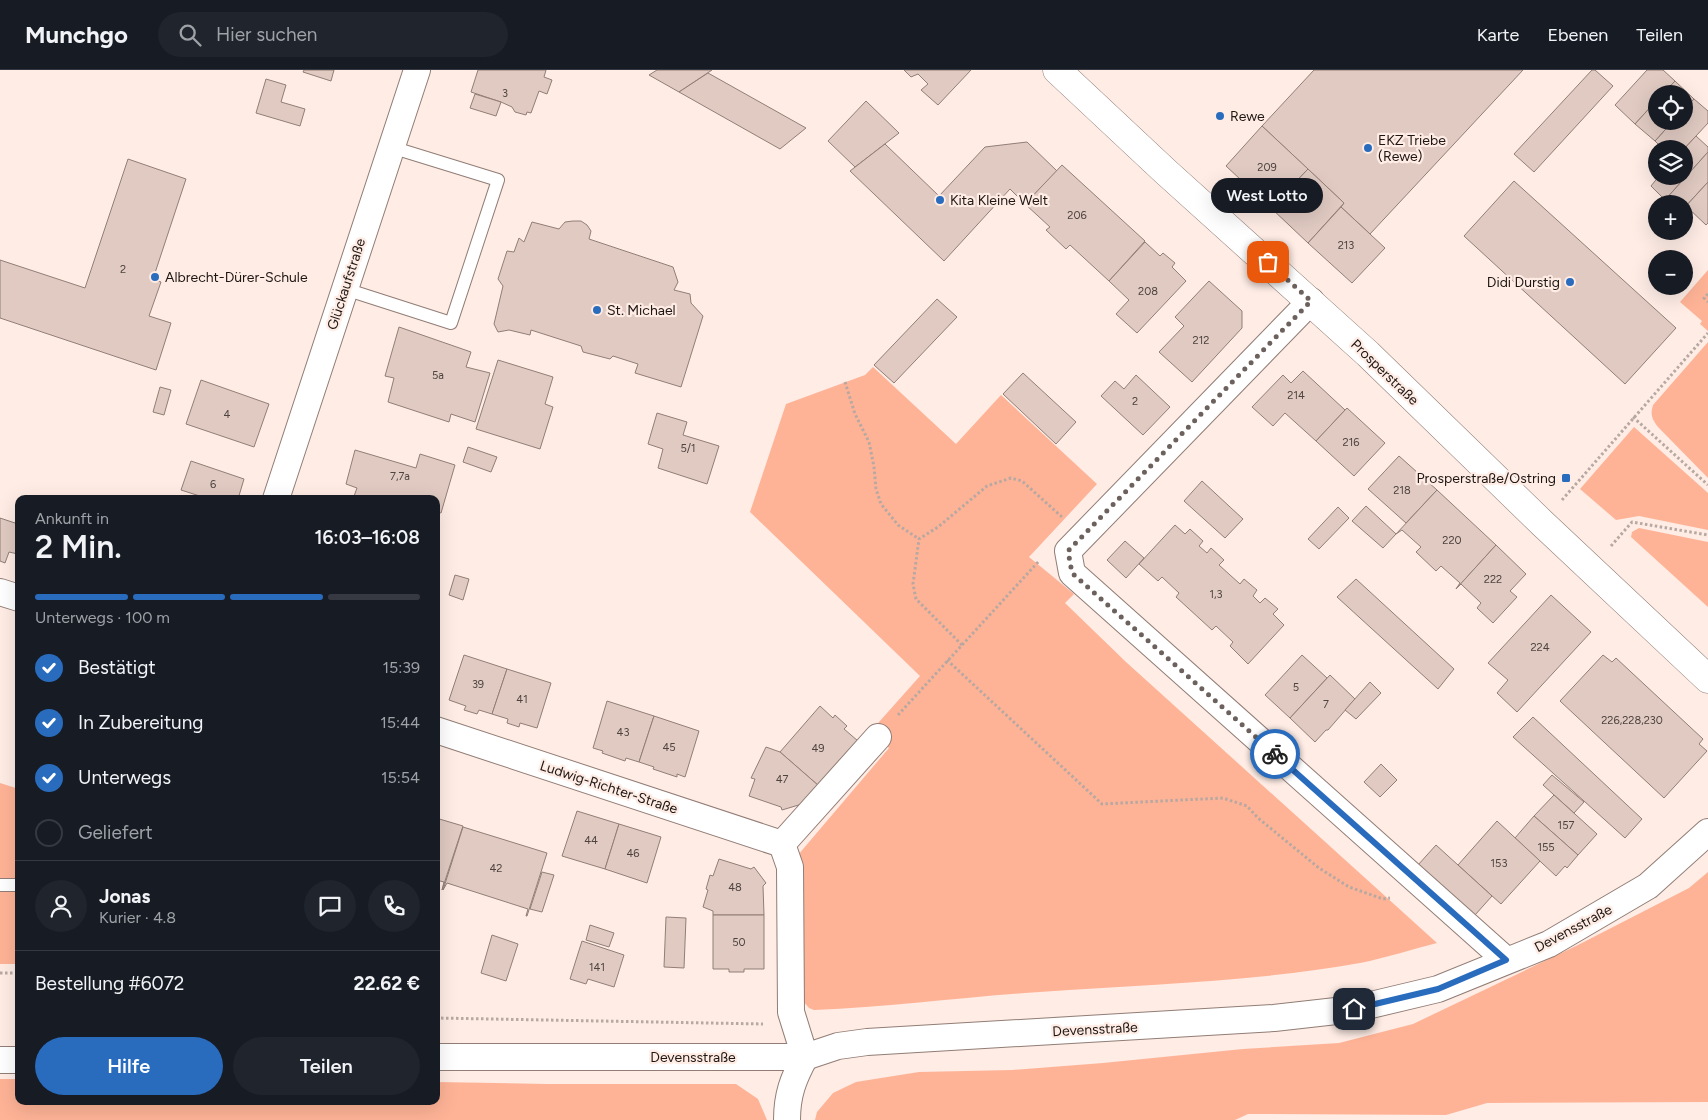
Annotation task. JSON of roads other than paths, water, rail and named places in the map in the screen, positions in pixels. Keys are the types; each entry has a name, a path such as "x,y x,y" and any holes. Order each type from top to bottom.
{"main road":[{"name":"Prosperstraße","path":"1057,70 1159,166 1311,301 1591,570 1708,679"}],"street":[{"name":"Glückaufstraße","path":"277,495 416,70"},
{"path":"1311,301 1075,544 1072,573 1506,960"},
{"path":"0,592 15,597"},
{"name":"Ludwig-Richter-Straße","path":"440,731 782,844"},
{"path":"787,1120 787,1101 795,1076 805,1057 791,1012 790,867 782,844 878,737"},
{"name":"Devensstraße","path":"440,1056 805,1057 838,1046 867,1042 1274,1018 1354,1009 1438,989 1549,944 1648,886 1708,832"},
{"path":"0,1060 15,1060"}],"lane":[{"path":"345,289 451,323 498,180 391,147"},
{"path":"0,885 15,885"}],"place":[{"name":"Rewe","path":"1220,116"},
{"name":"EKZ Triebe (Rewe)","path":"1368,148"},
{"name":"Kita Kleine Welt","path":"940,200"},
{"name":"West Lotto","path":"1268,262"},
{"name":"Albrecht-Dürer-Schule","path":"155,277"},
{"name":"Didi Durstig","path":"1570,282"},
{"name":"St. Michael","path":"597,310"},
{"name":"Prosperstraße/Ostring","path":"1566,478"}]}
